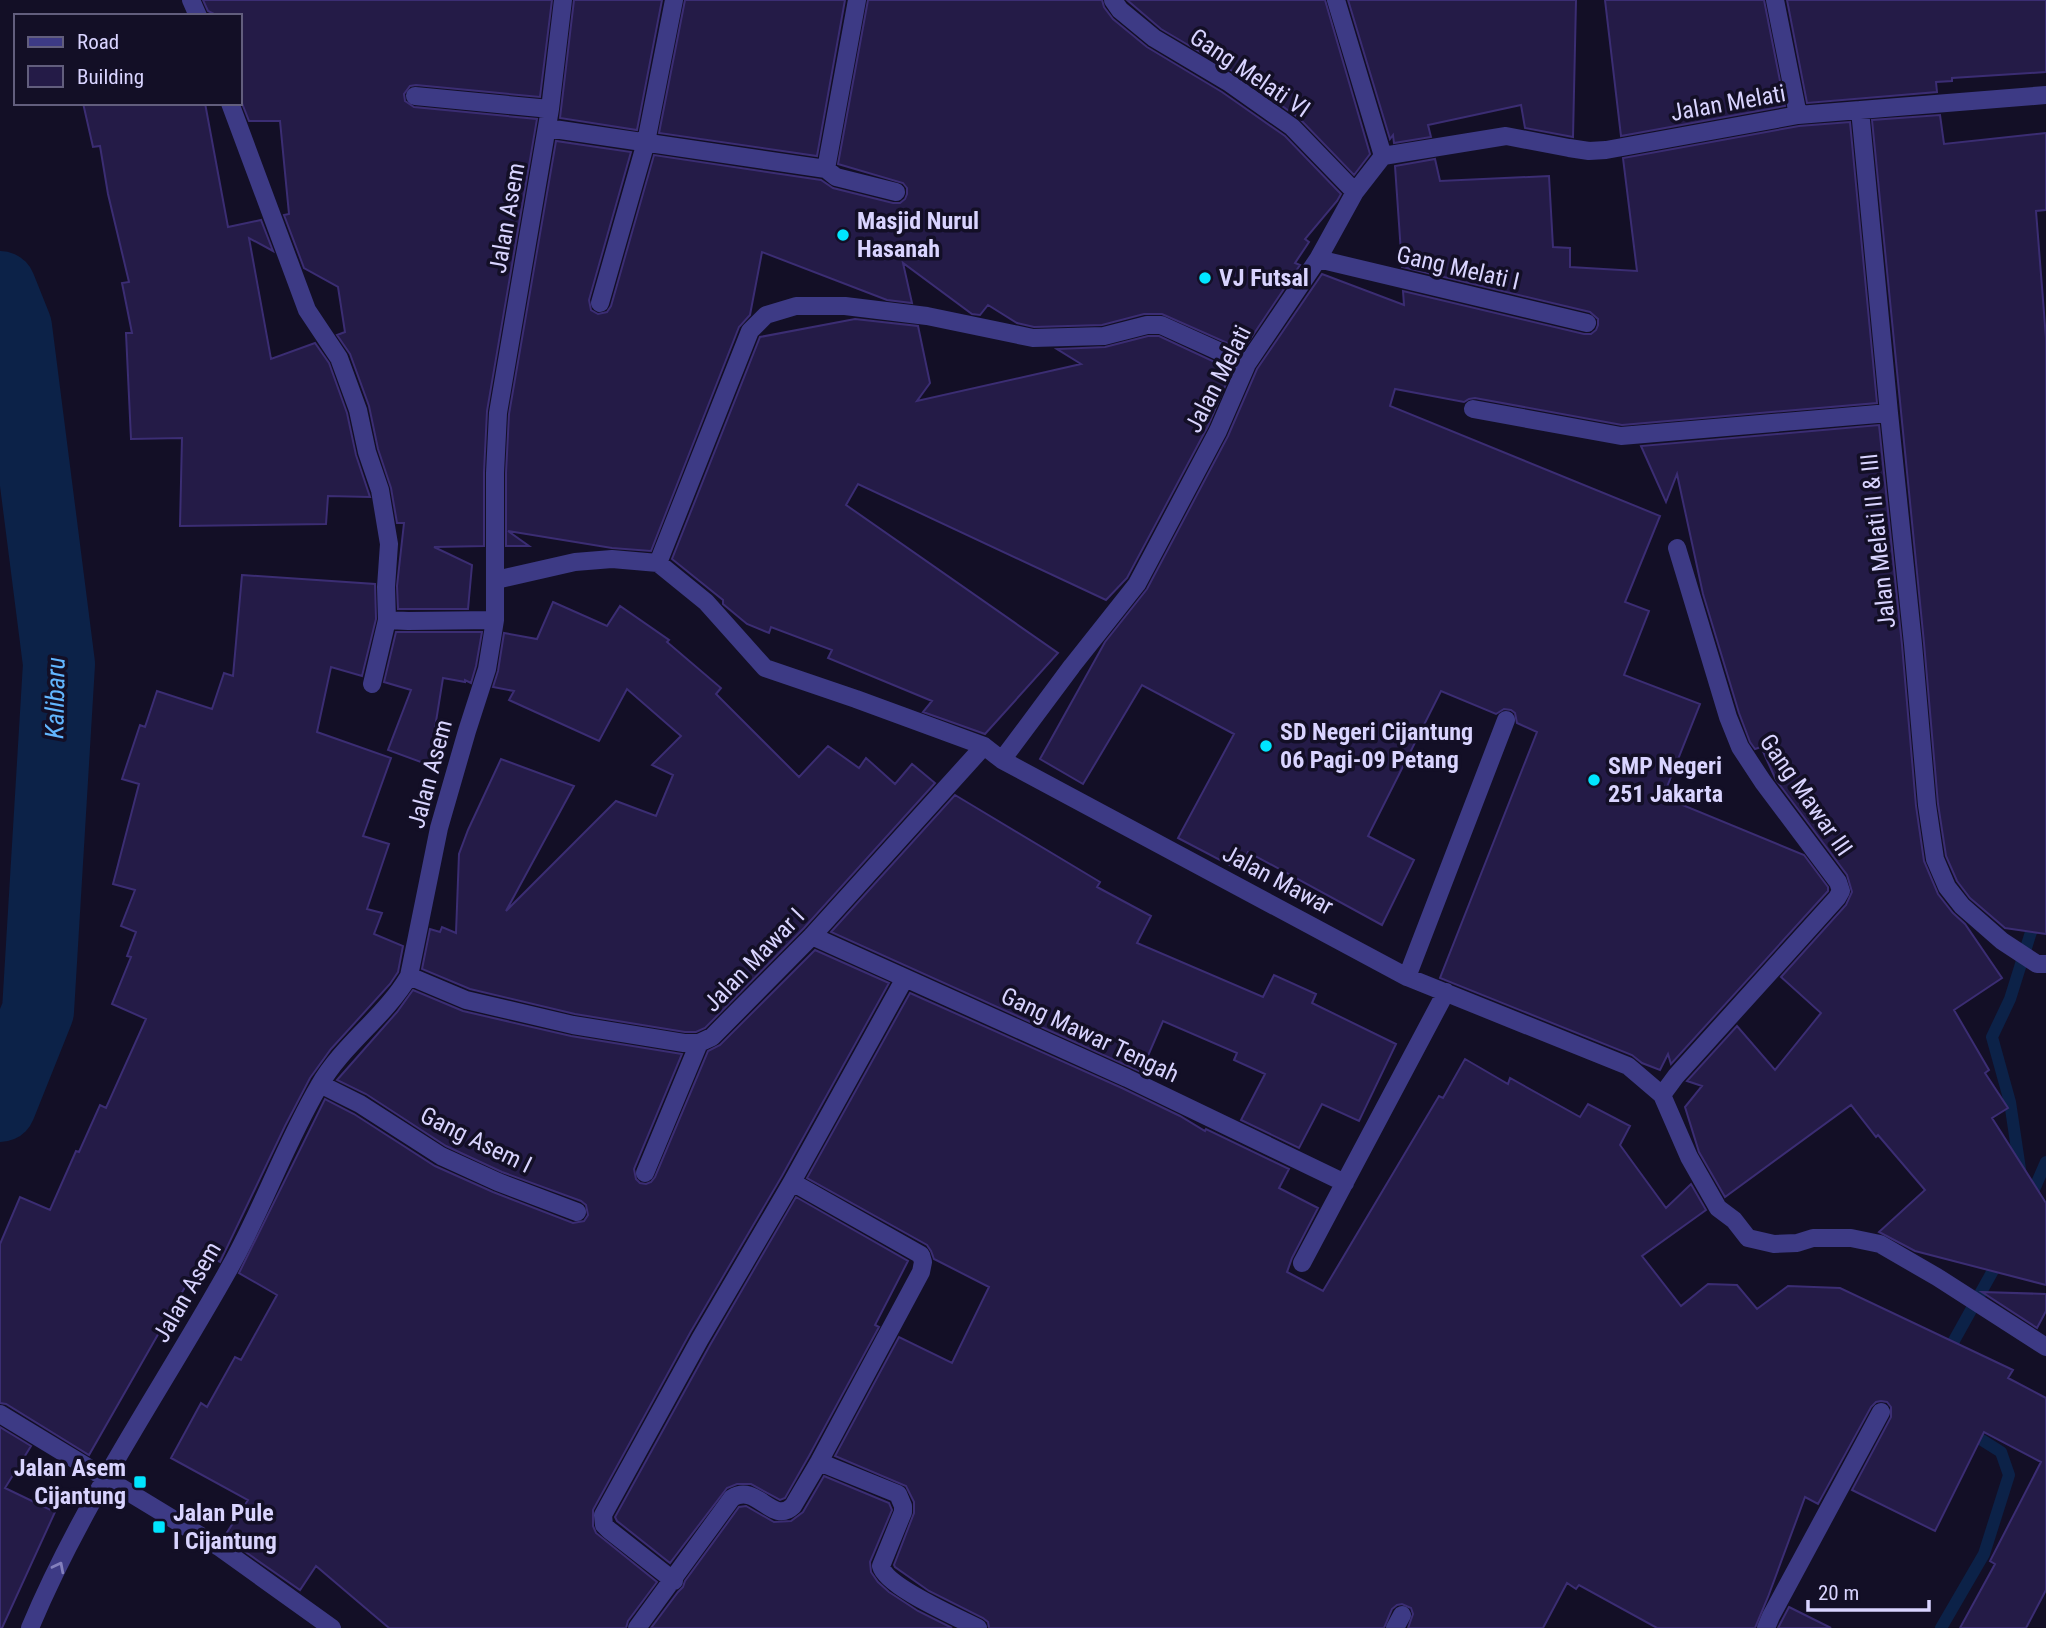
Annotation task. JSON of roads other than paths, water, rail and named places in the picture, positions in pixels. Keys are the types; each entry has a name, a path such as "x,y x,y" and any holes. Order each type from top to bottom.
{"street":[{"name":"Jalan Asem","path":"30,1628 103,1478 144,1415 258,1216 295,1130 320,1084 347,1046 383,1011 409,975 439,828 487,669 495,620 495,473 498,412 547,128 564,0"},
{"path":"600,303 646,142 674,0"},
{"path":"826,169 858,0"},
{"name":"Gang Melati VI","path":"1113,0 1120,10 1154,38 1228,82 1292,127 1355,192"},
{"path":"1336,0 1382,156"},
{"path":"1775,0 1798,115"},
{"name":"Jalan Melati","path":"1002,760 1137,584 1219,431 1247,364 1318,259 1355,192 1382,156 1506,136 1589,151 1606,150 1798,115 2046,95"},
{"path":"415,96 550,109"},
{"path":"231,105 307,310 339,358 358,410 367,452 380,490 389,544 387,620 372,684"},
{"name":"Jalan Melati II & III","path":"1860,110 1927,806 1935,859 1947,887 1962,906 2002,941 2041,964"},
{"path":"547,128 826,169 836,177 896,192"},
{"name":"Gang Melati I","path":"1318,259 1587,323"},
{"path":"496,580 575,562 612,559 658,563 750,331 774,312 796,306 845,306 927,316 1033,338 1104,336 1147,325 1161,325 1247,364"},
{"path":"1473,410 1621,436 1889,413"},
{"name":"Gang Mawar III","path":"1662,1095 1841,891 1838,883 1740,747 1728,717 1677,548"},
{"name":"Jalan Mawar","path":"658,563 706,602 765,668 984,746 1002,760 1407,977 1628,1066 1662,1095 1689,1157 1718,1208 1734,1220 1748,1238 1773,1244 1797,1243 1813,1238 1852,1238 1880,1244 2046,1347"},
{"path":"387,620 495,620"},
{"path":"1407,977 1506,720"},
{"name":"Jalan Mawar I","path":"409,975 466,1000 573,1025 684,1043 699,1043 712,1037 812,936 984,746"},
{"name":"Gang Mawar Tengah","path":"812,936 1127,1078 1345,1183"},
{"path":"674,1581 609,1530 604,1525 603,1515 905,978"},
{"path":"1302,1263 1446,992"},
{"path":"645,1173 699,1043"},
{"name":"Gang Asem I","path":"320,1084 360,1104 441,1156 498,1182 577,1212"},
{"path":"637,1628 674,1581 732,1498 747,1493 774,1510 787,1511 793,1506 918,1277 923,1262 921,1255 792,1182"},
{"path":"1766,1628 1881,1412"},
{"path":"0,1414 219,1547 332,1628"},
{"path":"819,1462 898,1494 903,1512 881,1566 882,1571 903,1590 978,1628"}],"waterway":[{"name":"Kalibaru","path":"0,287 16,327 59,664 38,1011 0,1106"},
{"path":"2021,1176 2010,1102 1992,1037 2010,999 2031,932 2046,912"},
{"path":"2029,1201 2046,1162"},
{"path":"1946,1355 2000,1258"},
{"path":"1941,1628 1984,1554 2009,1475 2001,1452 1966,1430"}],"place":[{"name":"Masjid Nurul Hasanah","path":"843,235"},
{"name":"VJ Futsal","path":"1205,278"},
{"name":"SD Negeri Cijantung 06 Pagi-09 Petang","path":"1266,746"},
{"name":"SMP Negeri 251 Jakarta","path":"1594,780"},
{"name":"Jalan Asem Cijantung","path":"140,1482"},
{"name":"Jalan Pule I Cijantung","path":"159,1527"}]}
